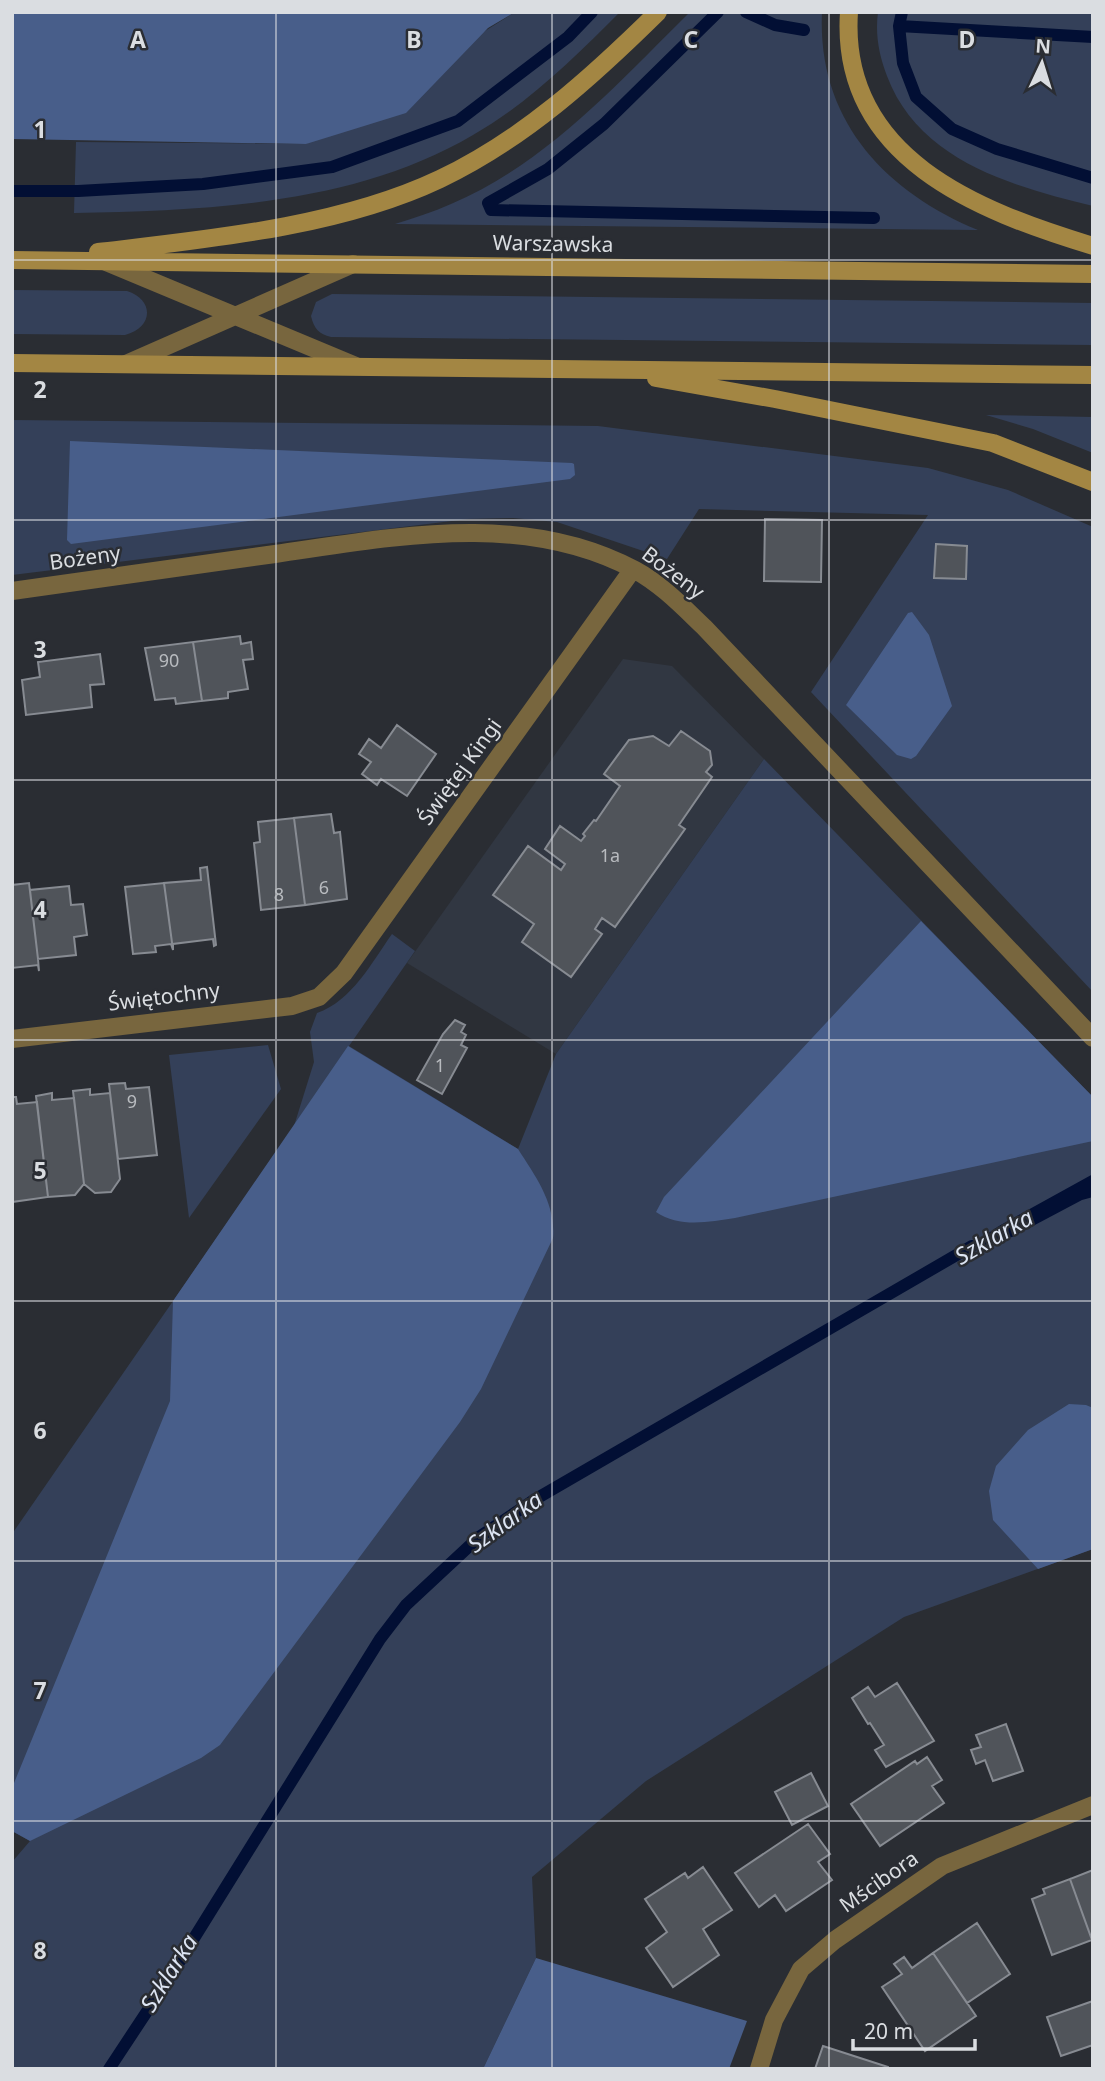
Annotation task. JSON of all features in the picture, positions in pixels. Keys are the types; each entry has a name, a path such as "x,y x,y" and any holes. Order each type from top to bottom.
{"main road":[{"path":"12,259 65,256 217,237 329,216 410,191 471,163 534,122 606,63 658,12"},
{"path":"849,12 848,35 854,77 871,111 896,146 910,160 944,186 975,203 1020,222 1093,246"},
{"name":"Warszawska","path":"12,259 1093,274"},
{"path":"12,363 1093,375"},
{"path":"604,369 787,401 993,443 1093,482"}],"street":[{"path":"106,262 359,367"},
{"path":"126,364 353,264"},
{"name":"Bożeny","path":"12,591 369,541 471,533 519,534 548,539 603,555 633,569 657,585 704,627 1093,1038"},
{"name":"Świętej Kingi","path":"319,997 344,973 633,569"},
{"name":"Świętochny","path":"12,1039 292,1006 319,997"},
{"name":"Mścibora","path":"759,2069 774,2020 801,1969 835,1940 942,1866 1093,1805"}],"shaded area":[{"path":"12,12 515,12 488,28 406,113 306,144 12,139"},
{"path":"515,12 620,12 551,78 494,122 427,158 379,176 330,190 279,199 177,209 74,213 76,142 306,144"},
{"path":"690,12 822,12 823,50 831,86 844,118 863,146 886,172 913,195 978,230 395,224 451,204 519,167 608,94"},
{"path":"878,12 1093,12 1093,206 1001,178 945,149 921,129 902,105 887,76 878,45"},
{"path":"12,290 127,291 142,301 147,314 141,326 125,335 12,334"},
{"path":"332,294 1093,303 1093,345 331,337 318,330 311,316 316,302"},
{"path":"986,415 1093,417 1093,453 1033,429"},
{"path":"12,420 598,426 928,468 1008,490 1093,527 1093,992 811,692 928,515 699,509 667,559 557,522 513,518 468,519 12,575"},
{"path":"70,441 572,463 575,475 570,479 71,544 67,540"},
{"path":"912,612 929,635 952,706 916,756 911,759 897,755 846,705 908,613"},
{"path":"623,659 672,666 764,759 556,1054 407,963"},
{"path":"764,759 1093,1097 1093,1549 904,1617 646,1781 532,1877 536,1958 483,2069 12,2069 12,1862 30,1841 12,1831 12,1534 294,1126 314,1062 310,1032 317,1013 341,1000 351,990 392,934 415,951 349,1046 518,1149 556,1054"},
{"path":"921,921 1093,1097 1093,1141 735,1218 684,1222 656,1212 664,1197"},
{"path":"268,1045 281,1089 189,1218 169,1055"},
{"path":"348,1046 518,1149 538,1180 548,1202 553,1238 481,1389 460,1422 220,1745 201,1758 30,1841 12,1831 12,1788 170,1401 173,1301"},
{"path":"1069,1404 1093,1408 1093,1549 1038,1569 993,1520 989,1491 996,1466 1028,1430"},
{"path":"536,1958 747,2021 729,2069 483,2069"}],"water":[{"path":"1093,1174 1093,1197 1082,1200 1012,1237 959,1253 999,1226"}],"building":[{"path":"765,519 822,520 821,582 764,581"},
{"path":"936,544 967,546 966,579 934,578"},
{"path":"240,636 241,644 251,642 253,659 243,660 248,689 228,692 228,698 202,701 193,642"},
{"path":"193,642 202,701 176,704 175,698 155,700 145,648"},
{"path":"100,654 104,684 90,685 92,707 26,715 22,680 40,677 38,662"},
{"path":"397,725 436,754 407,796 381,779 377,785 362,774 371,762 359,754 369,739 381,748"},
{"path":"681,731 710,751 712,765 706,772 712,777 679,825 685,829 615,927 602,918 595,929 602,934 571,977 522,942 534,924 493,895 528,846 561,870 565,864 545,849 560,826 581,841 585,836 583,834 594,820 596,821 620,786 604,774 629,740 653,736 669,746"},
{"path":"331,814 334,833 340,832 347,899 305,905 294,818"},
{"path":"294,818 305,905 261,910 254,843 260,842 258,822"},
{"path":"207,867 216,945 214,946 213,939 173,944 173,950 164,883 201,880 200,868"},
{"path":"29,883 39,971 38,965 12,968 12,885"},
{"path":"164,883 173,950 171,944 155,946 156,952 133,954 125,887"},
{"path":"69,886 71,905 83,904 87,935 74,937 76,955 38,959 30,890"},
{"path":"455,1020 465,1025 461,1032 466,1035 461,1045 467,1048 442,1094 417,1080 443,1034"},
{"path":"125,1083 126,1089 149,1087 157,1155 118,1159 109,1084"},
{"path":"90,1089 90,1095 110,1093 120,1179 111,1192 95,1193 84,1184 73,1091"},
{"path":"52,1093 52,1100 74,1098 84,1184 75,1195 48,1197 36,1096"},
{"path":"12,1097 16,1097 17,1104 37,1102 48,1197 12,1202"},
{"path":"897,1683 934,1741 886,1767 875,1750 884,1745 852,1698 868,1687 875,1697"},
{"path":"1006,1724 1023,1771 993,1781 985,1760 976,1764 971,1750 981,1747 976,1735"},
{"path":"927,1757 942,1780 932,1786 944,1803 880,1846 851,1804 915,1761 917,1764"},
{"path":"811,1773 828,1806 792,1825 775,1792"},
{"path":"808,1824 830,1854 818,1862 832,1880 786,1911 775,1895 759,1907 735,1873"},
{"path":"703,1867 732,1910 703,1929 719,1955 673,1987 646,1948 667,1932 645,1899 685,1873 688,1878"},
{"path":"1093,1870 1093,1940 1092,1940 1070,1879"},
{"path":"1070,1879 1092,1940 1052,1955 1032,1899 1045,1894 1043,1889"},
{"path":"977,1923 1010,1974 967,2003 933,1953"},
{"path":"933,1953 976,2016 925,2051 882,1987 902,1974 894,1964 904,1957 912,1968"},
{"path":"1093,2001 1093,2045 1061,2056 1047,2017"},
{"path":"823,2046 888,2067 888,2069 815,2069"}],"waterway":[{"path":"12,191 78,191 203,184 332,167 458,121 568,37 592,12"},
{"path":"718,12 604,124 548,169 488,203 491,210 874,218"},
{"path":"746,12 775,25 804,30"},
{"path":"902,12 899,26 903,63 916,97 952,129 997,149 1093,178"},
{"path":"899,26 1093,37"},
{"name":"Szklarka","path":"109,2069 173,1972 380,1639 406,1605 479,1537 534,1500 972,1246"}]}
